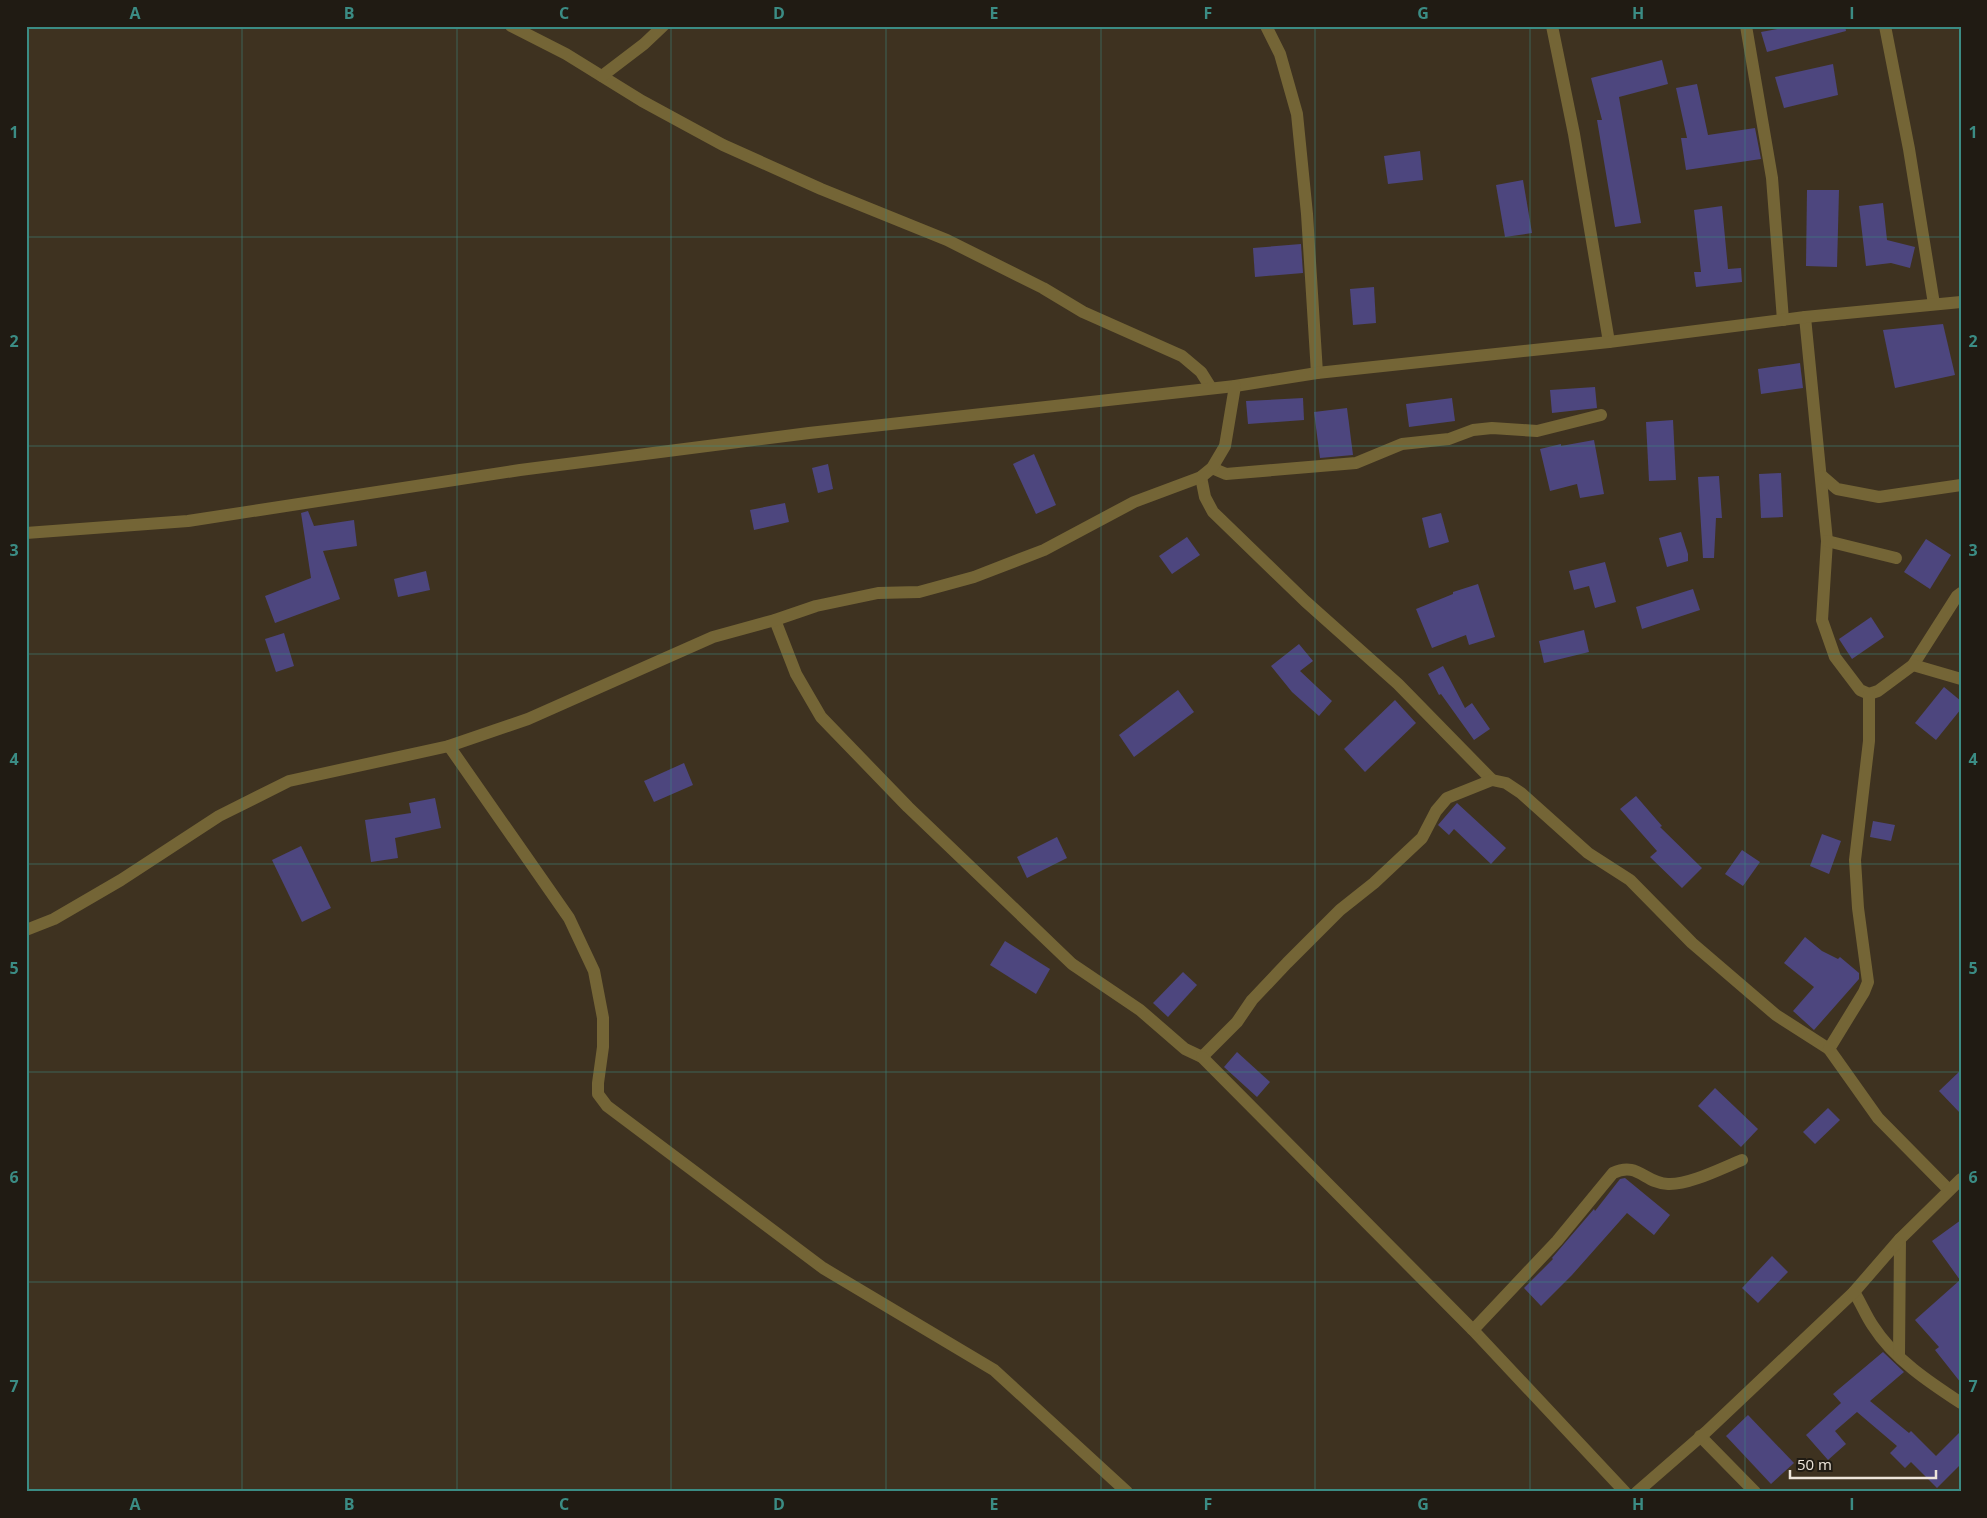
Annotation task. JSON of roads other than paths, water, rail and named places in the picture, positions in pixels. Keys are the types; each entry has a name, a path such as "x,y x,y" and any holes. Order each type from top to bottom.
{"street":[{"path":"511,26 723,145 821,189 947,240 1043,288 1083,312 1182,356 1201,372 1211,388"},
{"path":"602,76 644,44 663,26"},
{"path":"1266,26 1280,54 1297,114 1307,214 1317,373"},
{"path":"1552,26 1574,134 1609,342"},
{"path":"1746,26 1772,178 1783,320"},
{"path":"1885,26 1934,304"},
{"path":"26,533 188,521 520,470 800,434 1235,386 1317,373 1609,342 1783,320 1961,302"},
{"path":"1805,318 1827,541 1822,620 1835,657 1860,690 1869,694 1878,691 1913,665 1956,596 1961,593"},
{"path":"26,930 54,918 121,880 218,816 288,781 449,746 528,719 713,637 775,620 816,606 878,593 920,592 974,577 1044,550 1134,502 1201,477 1212,468 1225,446 1235,386"},
{"path":"1212,468 1226,474 1356,462 1402,444 1449,440 1473,430 1492,428 1537,431 1601,415"},
{"path":"1822,476 1837,489 1879,497 1961,485"},
{"path":"1201,477 1205,497 1213,512 1305,602 1398,684 1492,780 1506,783 1521,793 1588,853 1630,880 1692,943 1776,1015 1830,1049 1878,1118 1949,1190"},
{"path":"1827,541 1896,558"},
{"path":"775,620 796,674 821,717 908,806 1072,964 1140,1010 1185,1049 1202,1057 1474,1330 1625,1492"},
{"path":"1913,665 1961,679"},
{"path":"1830,1049 1868,982 1858,908 1855,860 1869,741 1869,694"},
{"path":"449,746 569,918 594,971 603,1018 603,1047 598,1094 607,1106 823,1268 994,1370 1127,1492"},
{"path":"1202,1057 1237,1022 1252,1000 1340,910 1374,883 1422,838 1436,811 1447,798 1492,780"},
{"path":"1474,1330 1557,1241 1613,1173 1623,1168 1631,1168 1656,1182 1669,1184 1692,1180 1742,1160"},
{"path":"1637,1492 1700,1436 1854,1292 1900,1239 1961,1179"},
{"path":"1898,1356 1900,1239"},
{"path":"1854,1292 1873,1326 1898,1356 1930,1384 1961,1403"},
{"path":"1700,1436 1755,1492"}]}
